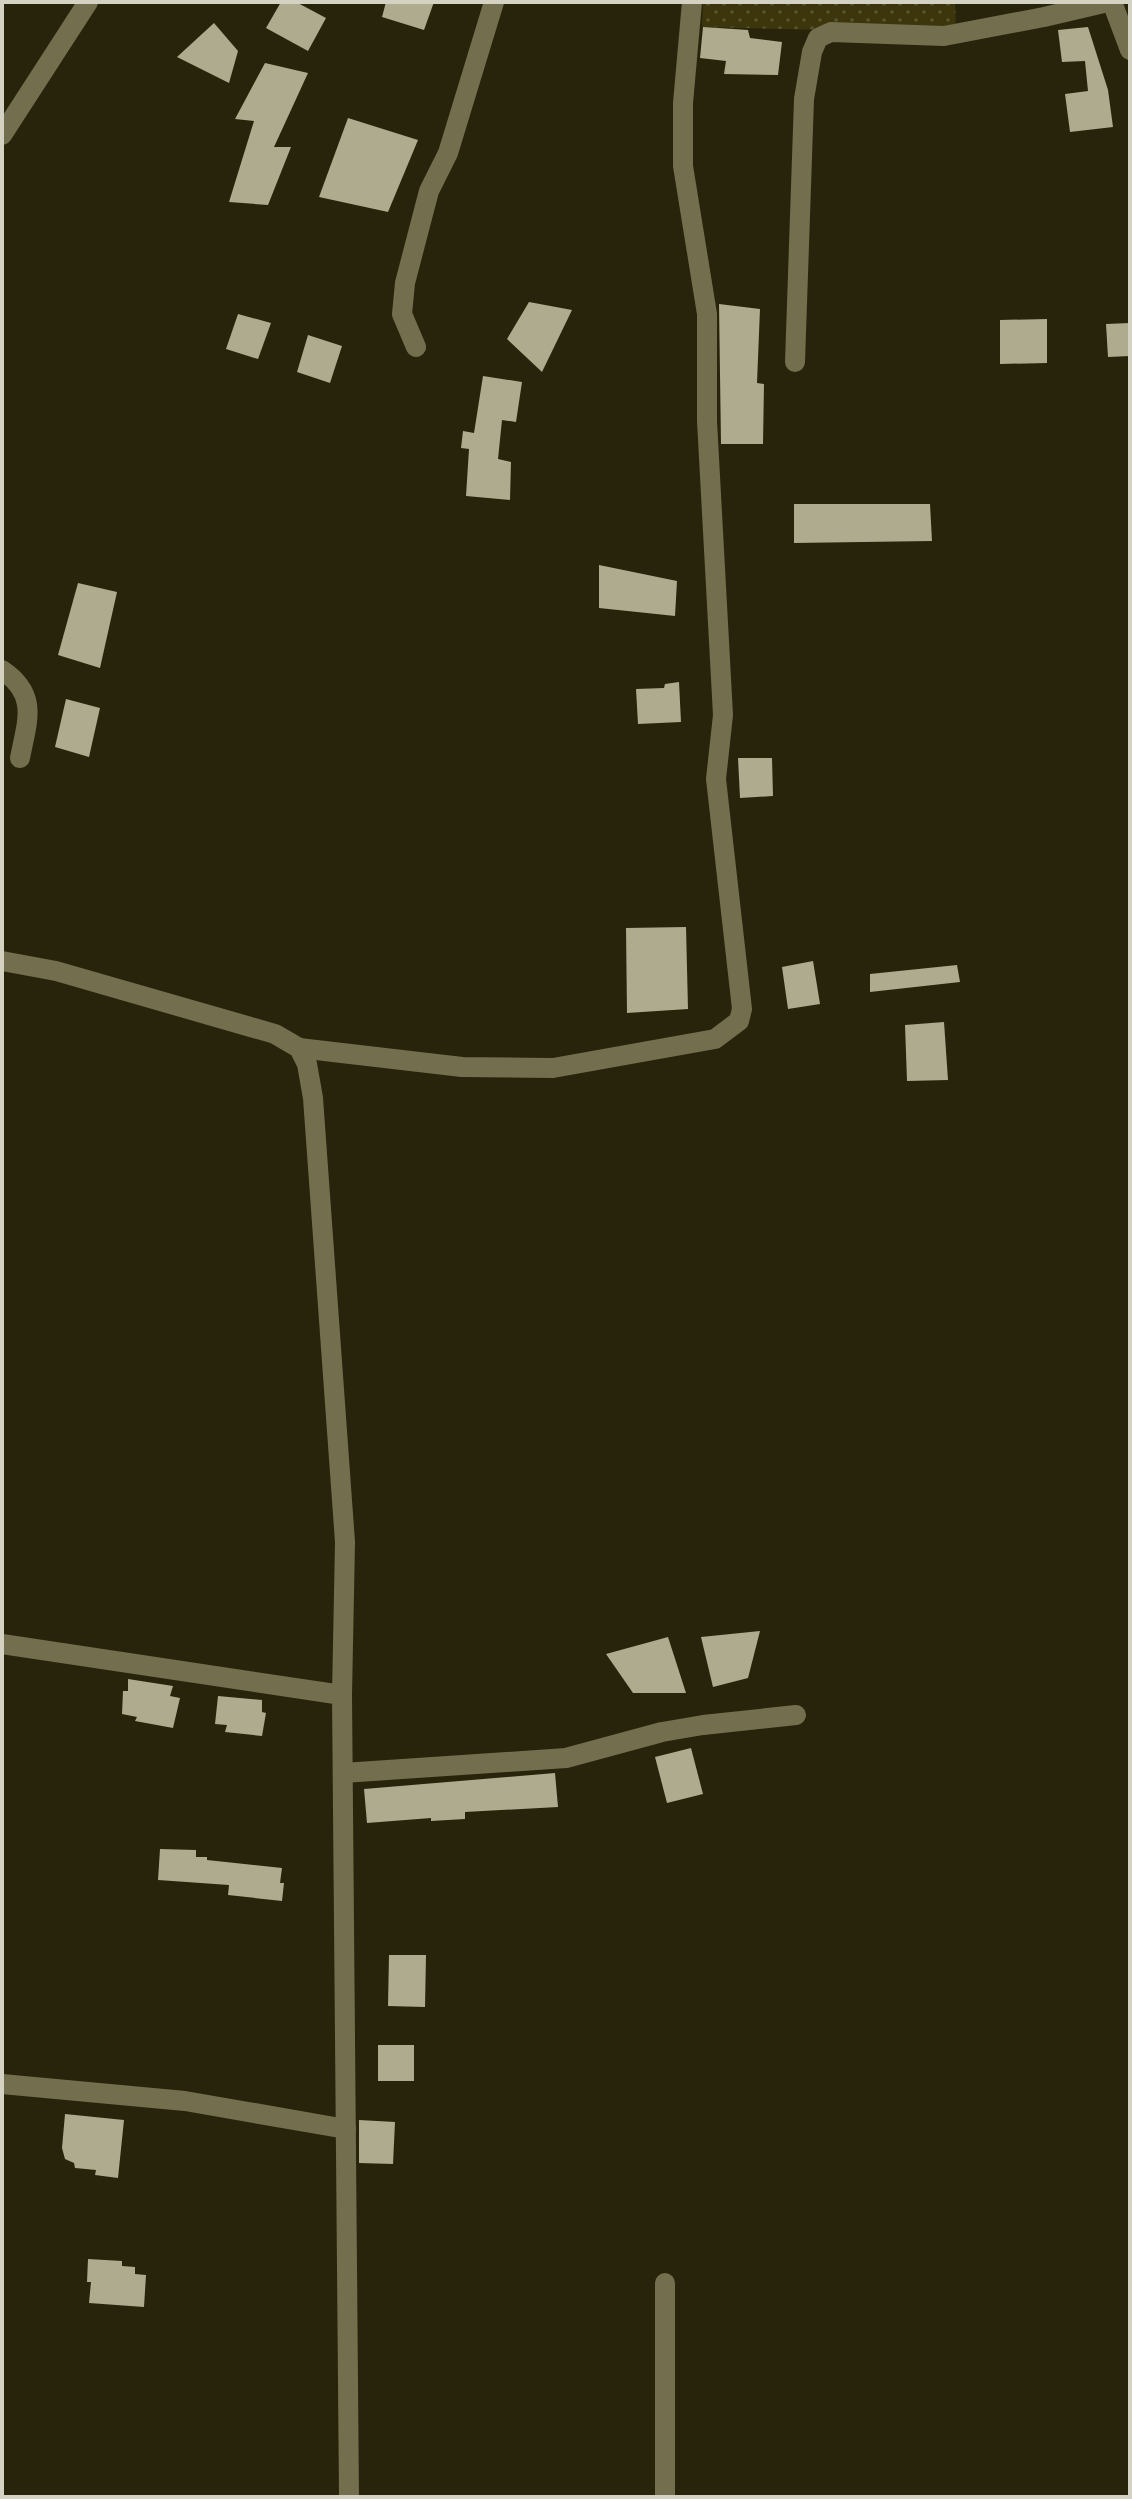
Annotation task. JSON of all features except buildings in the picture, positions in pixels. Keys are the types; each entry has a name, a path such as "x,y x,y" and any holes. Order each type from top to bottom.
{"street":[{"path":"2,135 88,2"},
{"path":"416,347 402,314 405,283 429,191 448,153 494,2"},
{"path":"2,961 56,971 275,1034 299,1048 462,1067 553,1068 715,1039 739,1021 742,1009 716,779 723,715 707,421 707,314 683,166 683,103 692,2"},
{"path":"795,362 804,99 812,52 818,38 831,32 944,36 1110,2 1130,50"},
{"path":"2,670 27,695 28,717 20,758"},
{"path":"299,1048 307,1064 313,1098 344,1526 342,1695 349,2497"},
{"path":"2,1644 342,1695"},
{"path":"343,1773 566,1758 662,1732 796,1715"},
{"path":"2,2084 185,2101 346,2129"},
{"path":"665,2283 665,2497"}],"shaded area":[{"path":"703,2 955,2 956,33 702,27"}]}
